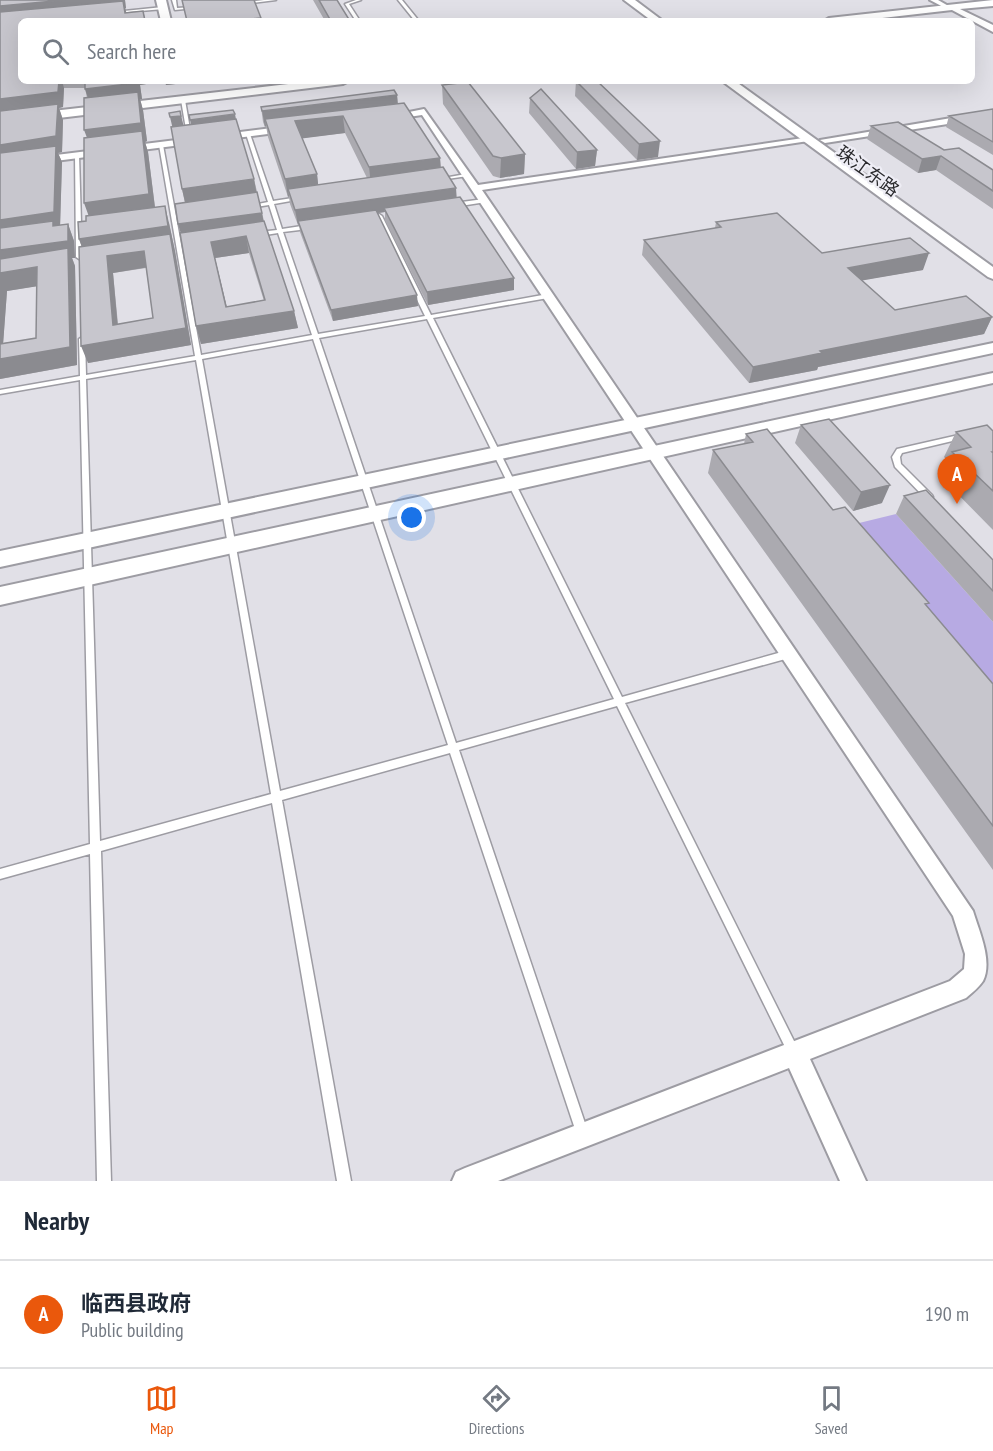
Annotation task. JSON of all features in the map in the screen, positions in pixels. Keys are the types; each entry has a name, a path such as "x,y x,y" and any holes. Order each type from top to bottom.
{"main road":[{"path":"617,0 642,18"},
{"path":"629,0 654,18"},
{"path":"860,18 993,5"},
{"path":"889,18 952,9 970,18"},
{"path":"975,20 993,29"},
{"path":"0,116 273,84"},
{"path":"0,121 183,94 306,84"},
{"path":"732,84 993,274"},
{"name":"珠江东路","path":"746,84 993,260"},
{"path":"0,559 993,348"},
{"path":"0,596 993,378"}],"street":[{"path":"933,0 952,9"},
{"path":"365,119 424,112 963,911 976,954 975,974 958,990 465,1181"},
{"path":"825,140 993,114"},
{"path":"0,165 307,127"},
{"path":"475,188 810,140"},
{"path":"795,1054 853,1181"}],"lane":[{"path":"174,0 176,9 198,7"},
{"path":"241,3 274,0"},
{"path":"356,18 347,4 358,0"},
{"path":"400,0 415,18"},
{"path":"104,13 162,4"},
{"path":"183,94 191,141"},
{"path":"248,134 583,1136"},
{"path":"161,145 344,1181"},
{"path":"77,155 80,272"},
{"path":"432,180 475,188"},
{"path":"449,206 475,188"},
{"path":"239,208 306,198"},
{"path":"368,218 391,215"},
{"path":"162,219 184,216"},
{"path":"379,216 795,1054"},
{"path":"247,236 313,226"},
{"path":"68,233 91,229"},
{"path":"168,248 190,244"},
{"path":"68,262 91,259"},
{"path":"0,392 548,296"},
{"path":"81,331 104,1181"},
{"path":"938,506 898,465 896,457 900,451 970,434"},
{"path":"0,874 789,654"}],"shaded area":[{"path":"896,514 993,622 993,687 855,524"}],"building":[{"path":"0,0 65,0 0,6"},
{"path":"182,0 254,0 261,18 186,18"},
{"path":"319,0 337,0 348,18 329,18"},
{"path":"123,1 125,13 143,11 144,18 18,18 18,84 59,84 58,92 0,99 0,12"},
{"path":"85,84 128,84 85,89"},
{"path":"470,84 525,154 501,158 493,156 442,85"},
{"path":"579,84 600,84 660,141 639,144"},
{"path":"541,89 597,150 577,152 530,98"},
{"path":"394,90 397,95 262,111 261,107"},
{"path":"138,92 141,123 84,130 84,98"},
{"path":"404,103 440,158 369,167 343,116 295,121 317,174 285,179 265,119"},
{"path":"58,104 56,136 0,145 0,111"},
{"path":"993,109 993,142 949,116"},
{"path":"233,110 235,114 190,120 189,115"},
{"path":"180,111 181,116 170,117 169,113"},
{"path":"236,119 254,179 182,189 171,127"},
{"path":"898,122 944,150 959,148 993,170 993,191 941,156 922,159 871,126"},
{"path":"142,131 149,194 84,203 84,138"},
{"path":"56,146 54,212 0,220 0,153"},
{"path":"443,167 456,188 295,210 288,189"},
{"path":"257,192 262,213 178,224 175,204"},
{"path":"460,197 514,278 427,292 384,208"},
{"path":"165,206 168,226 79,239 78,222 86,221 86,216"},
{"path":"376,210 417,295 331,310 298,221"},
{"path":"777,213 822,253 910,238 929,253 848,268 895,310 966,296 992,317 820,351 822,353 753,367 644,240 721,227 716,222"},
{"path":"53,221 53,226 68,224 68,241 0,250 0,228"},
{"path":"264,221 294,311 196,326 180,233","holes":["246,236 265,300 226,307 211,242"]},
{"path":"170,234 186,328 81,346 79,247","holes":["144,251 153,318 113,325 107,256"]},
{"path":"68,248 70,347 0,359 0,344 36,338 37,267 0,273 0,259"},
{"path":"829,419 890,485 861,492 801,425"},
{"path":"987,425 993,431 993,491 952,452 971,447 956,432"},
{"path":"767,429 833,510 845,507 929,603 925,604 993,684 993,826 713,450 753,442 746,434"},
{"path":"926,490 993,560 993,591 904,496"}],"place":[{"name":"临西县政府","path":"957,504"}]}
